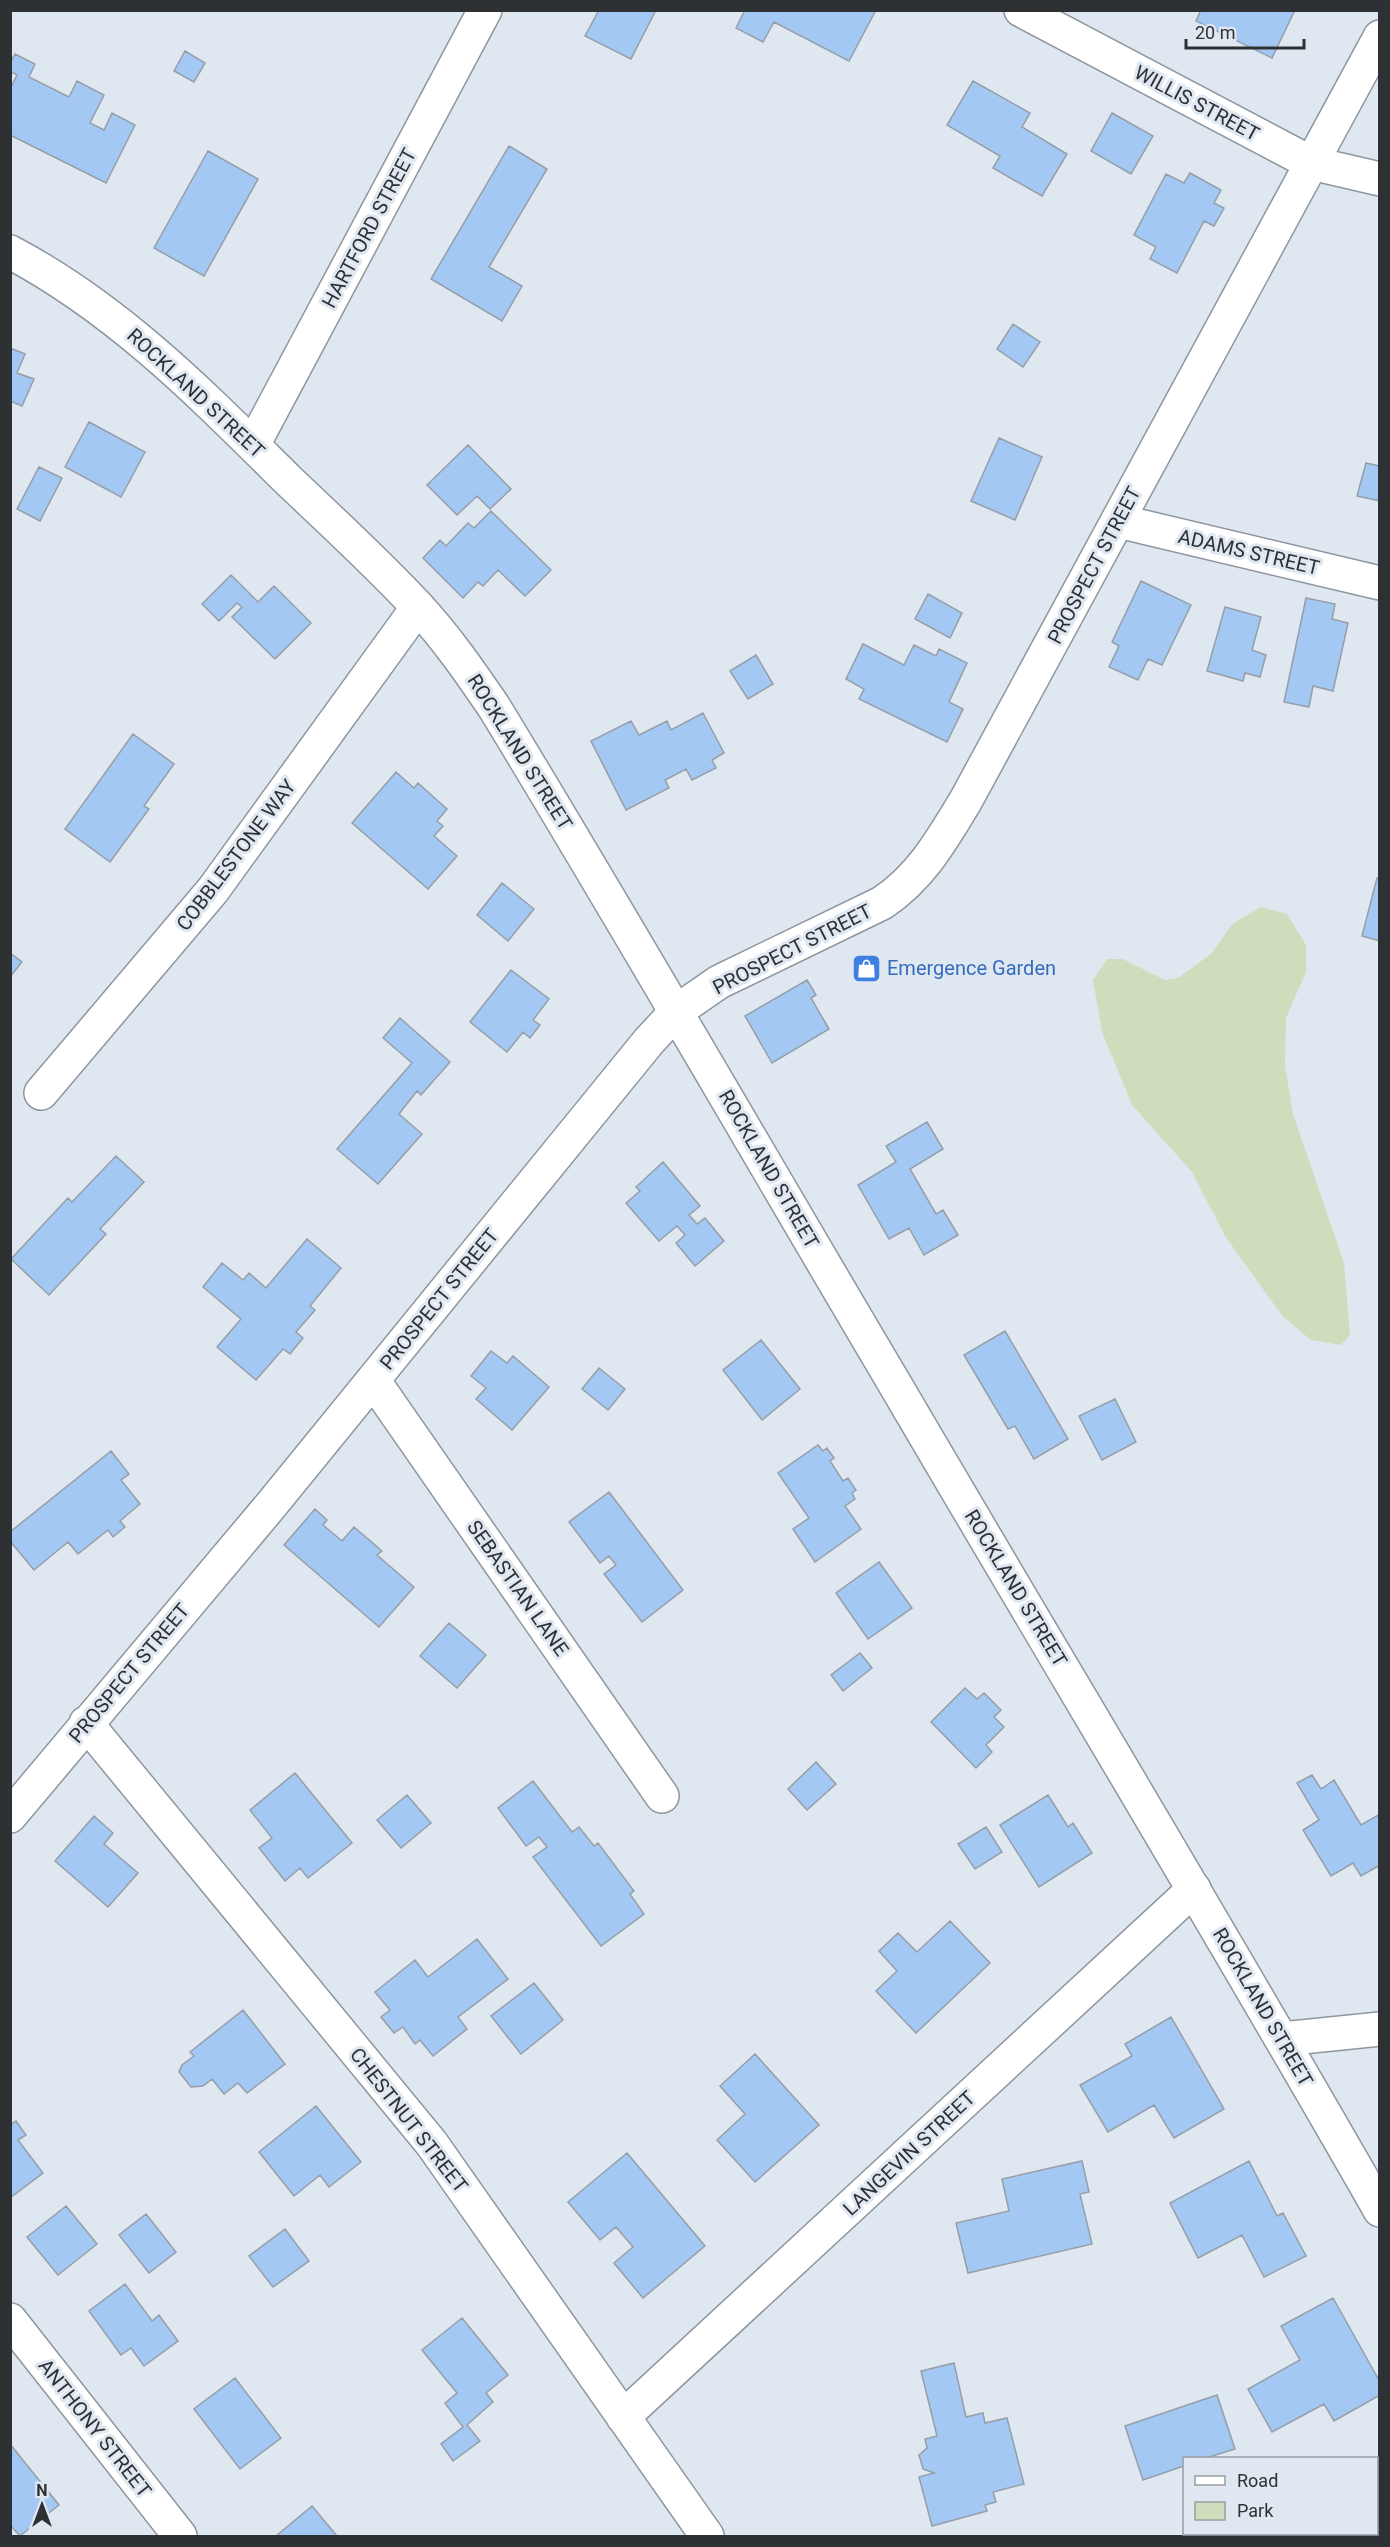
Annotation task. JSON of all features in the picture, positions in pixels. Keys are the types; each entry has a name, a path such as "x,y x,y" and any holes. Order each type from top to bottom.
{"street":[{"name":"HARTFORD STREET","path":"253,445 485,10"},
{"name":"WILLIS STREET","path":"1021,10 1311,163 1380,179"},
{"name":"PROSPECT STREET","path":"10,1816 374,1380 649,1041 677,1011 719,982 882,903 915,878 966,800 1380,37"},
{"name":"ROCKLAND STREET","path":"10,252 72,288 125,326 170,365 418,607 462,661 494,707 677,1011 896,1387 1282,2038 1380,2210"},
{"name":"ADAMS STREET","path":"1118,520 1380,583"},
{"name":"COBBLESTONE WAY","path":"41,1093 213,890 418,607"},
{"name":"SEBASTIAN LANE","path":"374,1380 662,1797"},
{"name":"CHESTNUT STREET","path":"86,1724 432,2144 707,2536"},
{"name":"LANGEVIN STREET","path":"623,2417 1194,1888"},
{"path":"1282,2038 1380,2029"},
{"name":"ANTHONY STREET","path":"10,2320 180,2536"}],"green space":[{"path":"1261,907 1287,914 1306,945 1306,972 1286,1018 1285,1065 1293,1114 1344,1263 1350,1335 1341,1345 1311,1340 1283,1317 1225,1236 1192,1172 1132,1105 1102,1032 1093,980 1107,959 1123,959 1165,980 1178,978 1212,953 1232,924"}],"building":[{"path":"599,10 656,10 631,59 585,36"},
{"path":"745,10 873,10 875,12 849,61 774,22 763,42 736,28"},
{"path":"1201,10 1295,10 1272,58 1196,21"},
{"path":"185,51 205,63 194,82 174,71"},
{"path":"15,54 35,64 29,77 69,97 77,81 104,95 90,123 104,130 112,113 135,125 106,183 10,135 10,89 17,75 10,71 10,63"},
{"path":"973,81 1030,113 1022,127 1067,154 1042,196 993,168 1000,156 947,125"},
{"path":"1112,113 1153,136 1131,174 1091,151"},
{"path":"509,146 547,169 489,267 522,286 502,321 431,279"},
{"path":"208,151 258,179 204,276 154,248"},
{"path":"1190,173 1221,190 1214,203 1224,208 1214,226 1204,221 1177,273 1150,259 1156,247 1134,235 1166,174 1184,183"},
{"path":"1013,324 1040,342 1023,367 997,349"},
{"path":"10,348 25,354 17,373 34,379 22,406 10,401"},
{"path":"89,422 145,452 121,497 65,467"},
{"path":"999,438 1042,457 1015,520 971,501"},
{"path":"468,445 511,489 490,509 477,496 457,515 427,485"},
{"path":"1366,463 1380,466 1380,501 1357,496"},
{"path":"39,467 62,478 40,521 17,509"},
{"path":"491,511 551,570 525,596 498,570 483,586 478,582 463,598 423,558 440,540 446,546 468,523 474,528"},
{"path":"231,575 258,602 274,586 311,623 275,659 232,617 242,607 237,603 219,621 202,604"},
{"path":"1141,581 1191,605 1162,665 1148,659 1138,680 1109,667 1119,646 1112,642"},
{"path":"928,594 962,613 950,638 915,619"},
{"path":"1306,598 1335,604 1332,619 1348,623 1333,691 1313,686 1309,707 1284,702"},
{"path":"1225,607 1261,617 1252,650 1266,655 1260,677 1245,673 1243,681 1207,671"},
{"path":"863,644 904,665 914,645 936,656 939,649 967,663 949,702 963,709 947,742 859,699 864,689 846,679"},
{"path":"756,655 773,684 748,699 730,671"},
{"path":"703,713 724,753 712,760 716,768 692,780 686,769 665,780 669,788 626,810 591,741 631,721 639,735 667,721 671,730"},
{"path":"133,734 174,764 144,806 149,809 110,862 65,829"},
{"path":"396,772 414,788 418,783 447,809 437,821 443,826 434,836 457,856 428,889 352,823"},
{"path":"1377,878 1380,879 1380,941 1362,936"},
{"path":"502,883 534,909 508,941 477,915"},
{"path":"10,953 22,962 10,977"},
{"path":"511,970 549,999 533,1020 540,1025 530,1038 523,1032 507,1052 470,1022"},
{"path":"807,980 816,995 811,998 829,1029 772,1063 745,1016"},
{"path":"400,1018 450,1062 421,1095 417,1091 399,1114 422,1134 378,1184 337,1149 412,1063 383,1038"},
{"path":"927,1122 943,1149 910,1169 936,1214 943,1210 958,1235 924,1255 909,1228 889,1239 858,1185 896,1162 886,1146"},
{"path":"116,1156 144,1182 100,1229 106,1234 49,1295 11,1259 68,1198 72,1202"},
{"path":"663,1162 700,1206 689,1215 697,1224 705,1218 724,1241 695,1266 676,1243 685,1235 677,1226 659,1241 626,1203 640,1191 636,1187"},
{"path":"307,1239 341,1268 310,1306 315,1310 296,1332 303,1338 290,1354 283,1349 256,1380 217,1347 241,1319 203,1287 222,1263 243,1280 249,1273 266,1288"},
{"path":"1005,1331 1068,1439 1034,1459 1015,1426 1008,1429 964,1355"},
{"path":"761,1340 800,1389 762,1420 723,1370"},
{"path":"491,1351 507,1363 513,1356 549,1387 512,1430 476,1399 486,1388 471,1376"},
{"path":"599,1368 625,1389 608,1410 582,1389"},
{"path":"1115,1399 1136,1442 1102,1460 1079,1416"},
{"path":"818,1445 823,1451 827,1448 834,1458 830,1461 843,1481 848,1478 856,1490 852,1493 855,1499 845,1506 861,1529 815,1562 793,1529 809,1518 778,1473"},
{"path":"111,1451 129,1474 121,1480 140,1504 120,1521 125,1527 113,1537 108,1530 78,1554 68,1542 34,1570 10,1541 10,1532"},
{"path":"609,1492 683,1590 642,1622 604,1574 616,1565 609,1556 600,1563 569,1522"},
{"path":"315,1509 327,1520 323,1525 342,1541 354,1527 382,1551 377,1555 414,1587 379,1627 284,1545"},
{"path":"879,1562 912,1608 868,1639 836,1593"},
{"path":"449,1623 486,1655 457,1688 420,1656"},
{"path":"860,1653 872,1668 843,1691 831,1675"},
{"path":"965,1688 977,1699 984,1693 1001,1710 994,1717 1004,1727 986,1745 992,1752 976,1768 931,1722"},
{"path":"816,1762 836,1784 807,1810 788,1789"},
{"path":"295,1773 352,1843 308,1878 300,1868 285,1881 259,1848 272,1838 250,1810"},
{"path":"1312,1775 1321,1789 1334,1780 1361,1825 1380,1814 1380,1865 1361,1876 1353,1863 1331,1876 1303,1830 1319,1820 1297,1783"},
{"path":"533,1781 572,1832 579,1827 594,1846 598,1843 634,1891 630,1894 644,1914 601,1946 533,1857 547,1847 539,1837 526,1846 498,1808"},
{"path":"407,1795 431,1823 401,1848 377,1820"},
{"path":"1048,1795 1068,1827 1073,1823 1092,1853 1039,1887 1000,1825"},
{"path":"94,1816 113,1833 104,1844 138,1873 108,1907 55,1861"},
{"path":"986,1827 1002,1852 975,1869 958,1844"},
{"path":"950,1921 990,1963 916,2033 876,1991 897,1971 879,1951 898,1933 917,1952"},
{"path":"477,1939 508,1979 458,2017 467,2029 433,2056 420,2040 415,2044 403,2027 394,2033 381,2017 390,2010 375,1992 415,1960 428,1977"},
{"path":"534,1983 563,2020 521,2054 491,2016"},
{"path":"243,2010 285,2064 247,2093 238,2083 224,2094 212,2079 203,2086 191,2087 179,2072 182,2065 194,2056 190,2052"},
{"path":"1171,2017 1224,2109 1174,2138 1154,2105 1108,2132 1080,2085 1132,2056 1125,2044"},
{"path":"755,2054 819,2125 755,2182 717,2140 745,2114 720,2086"},
{"path":"316,2106 361,2162 329,2187 320,2175 294,2196 259,2152"},
{"path":"16,2121 26,2135 18,2140 43,2173 10,2198 10,2125"},
{"path":"627,2153 705,2246 643,2298 614,2263 633,2247 616,2227 600,2240 568,2202"},
{"path":"1082,2161 1089,2192 1080,2194 1092,2244 968,2273 956,2223 1009,2211 1002,2179"},
{"path":"1249,2161 1277,2216 1283,2213 1306,2256 1264,2277 1242,2235 1198,2258 1170,2203"},
{"path":"66,2206 97,2244 58,2275 27,2237"},
{"path":"146,2214 176,2252 149,2273 119,2235"},
{"path":"285,2229 309,2261 273,2287 249,2256"},
{"path":"125,2284 152,2321 159,2315 178,2341 144,2366 131,2348 121,2355 89,2311"},
{"path":"1333,2298 1380,2382 1380,2395 1334,2421 1324,2404 1272,2432 1248,2389 1300,2360 1281,2326"},
{"path":"462,2318 508,2375 486,2393 493,2402 467,2425 480,2441 453,2461 441,2444 463,2427 445,2403 457,2393 422,2350"},
{"path":"954,2363 966,2417 983,2413 985,2423 1007,2418 1024,2484 993,2492 996,2502 985,2505 987,2511 932,2526 919,2477 934,2473 923,2469 919,2455 927,2448 925,2439 937,2436 921,2371"},
{"path":"235,2378 281,2438 240,2469 194,2409"},
{"path":"1217,2395 1235,2449 1209,2457 1183,2457 1183,2466 1143,2480 1125,2426"},
{"path":"10,2444 59,2505 20,2536 10,2525"},
{"path":"312,2506 337,2536 276,2536"}],"place":[{"name":"Emergence Garden","path":"866,968"}]}
